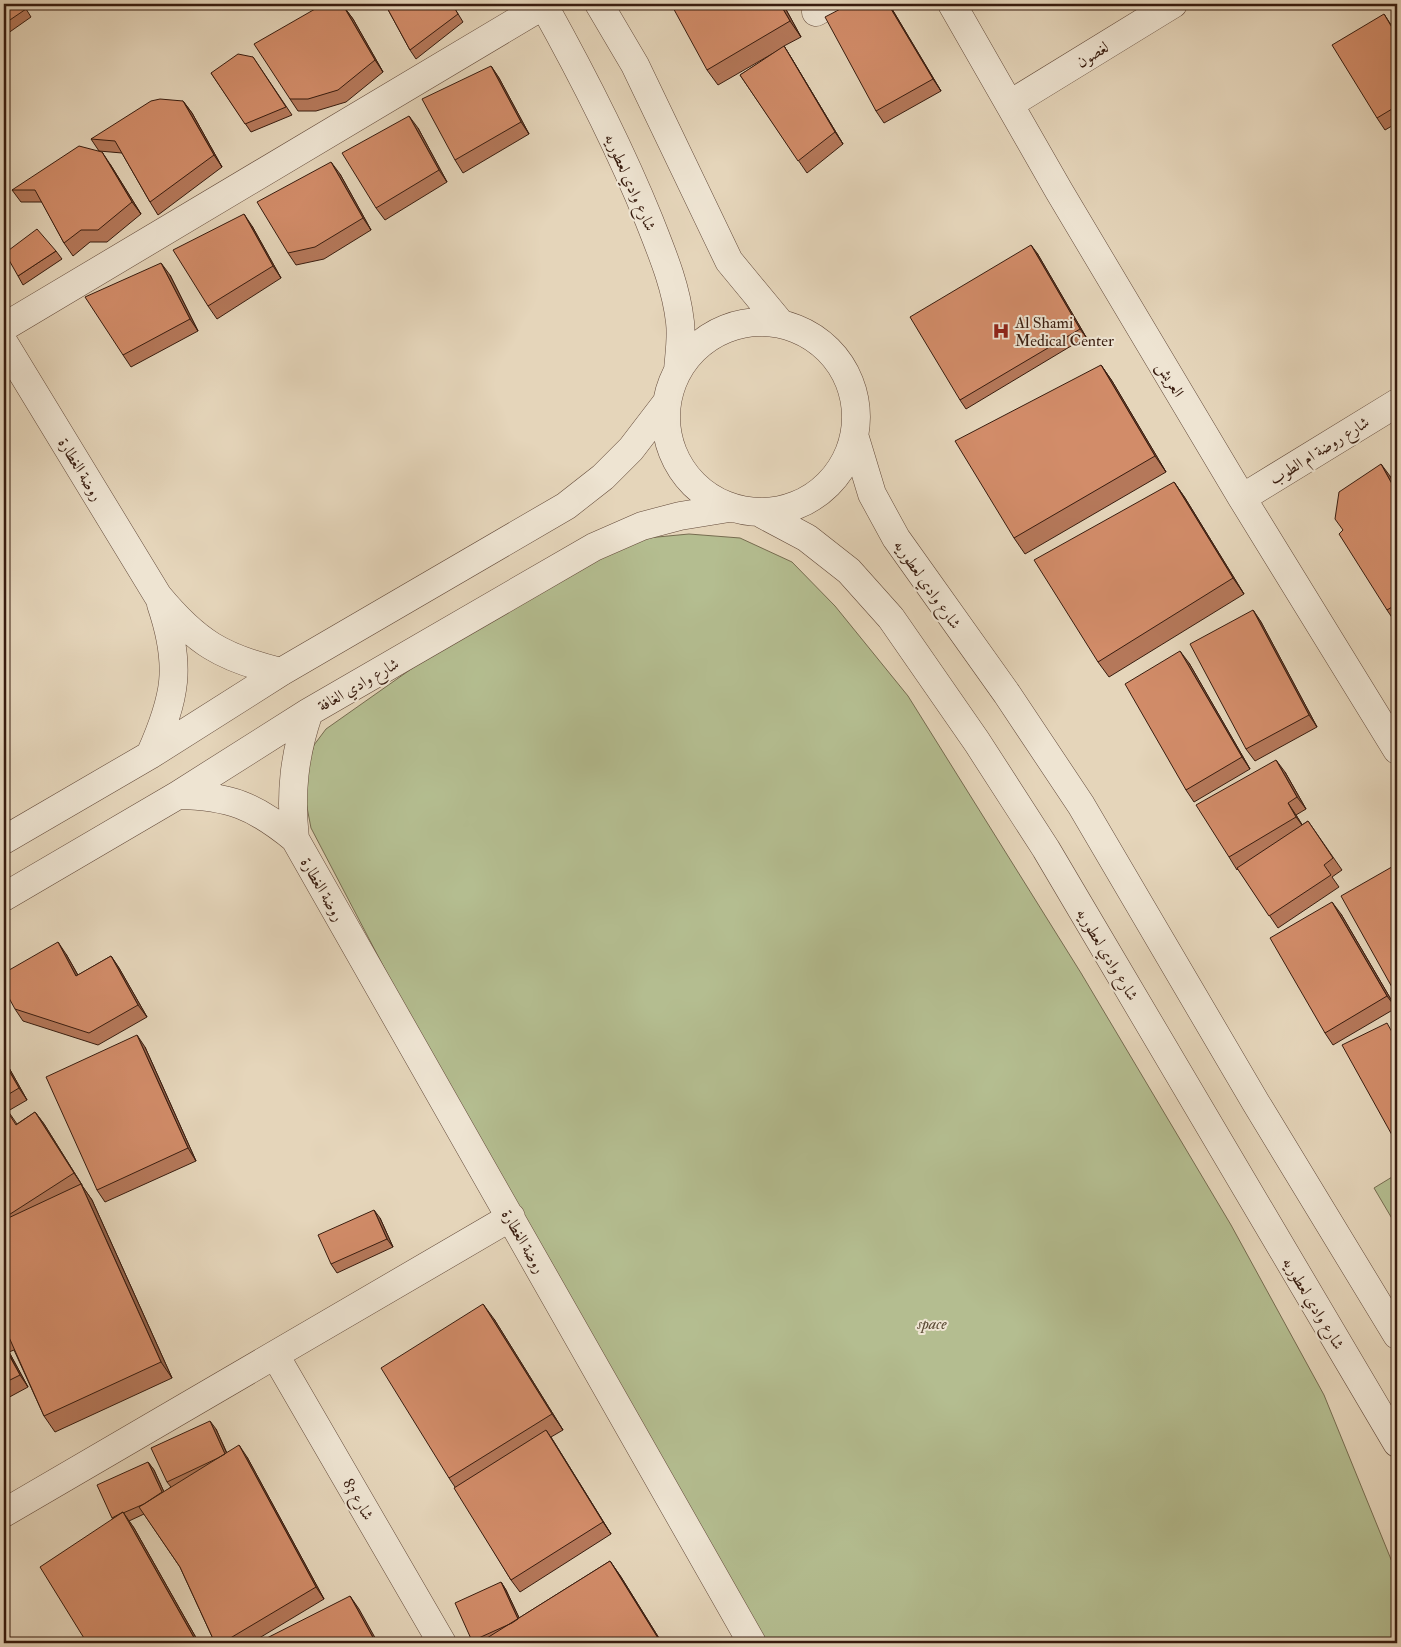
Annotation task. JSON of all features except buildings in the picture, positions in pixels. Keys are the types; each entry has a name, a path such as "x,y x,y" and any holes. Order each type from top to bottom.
{"street":[{"path":"4,327 544,4"},
{"name":"شارع وادي لعطوريه","path":"544,4 630,174 660,246 674,286 680,324 678,372"},
{"path":"599,4 635,65 729,261 781,324"},
{"name":"العريش","path":"952,4 1059,191 1242,498 1397,750"},
{"name":"لغصون","path":"1010,104 1173,4"},
{"path":"4,840 150,755 281,672 566,506 603,477 626,454 667,402 678,372 696,347 722,330 751,322 781,324 810,335 818,341 833,354 849,379 856,408 855,438 843,467 822,492 794,508 762,514 729,508 701,492 680,466 668,436 667,402"},
{"name":"روضة الغطارة","path":"4,342 158,596 182,624 211,647 245,663 281,672"},
{"name":"شارع روضة ام الطوب","path":"1242,498 1397,402"},
{"name":"شارع وادي لعطوريه","path":"855,438 872,494 896,538 1007,694 1081,805 1256,1103 1397,1335"},
{"name":"شارع وادي الغافة","path":"4,897 178,795 309,712 594,547 642,526 680,516 729,508"},
{"name":"شارع وادي لعطوريه","path":"762,514 808,538 849,571 891,618 977,742 1046,849 1397,1443"},
{"name":"روضة الغطارة","path":"150,755 167,717 174,676 171,635 158,596"},
{"name":"روضة الغطارة","path":"295,840 291,788 300,736 309,712"},
{"name":"روضة الغطارة","path":"178,795 210,796 241,804 270,818 295,840 752,1643"},
{"path":"4,1514 511,1217"},
{"name":"شارع 83","path":"275,1355 442,1643"}],"green space":[{"name":"space","path":"689,534 740,538 792,562 835,606 908,696 1081,973 1231,1225 1324,1395 1397,1574 1397,1643 764,1643 501,1191 311,828 305,797 308,766 314,745 326,729 414,667 603,556 647,538"},
{"path":"1397,1174 1397,1227 1374,1188"}],"place":[{"name":"Al Shami Medical Center","path":"1001,331"}]}
